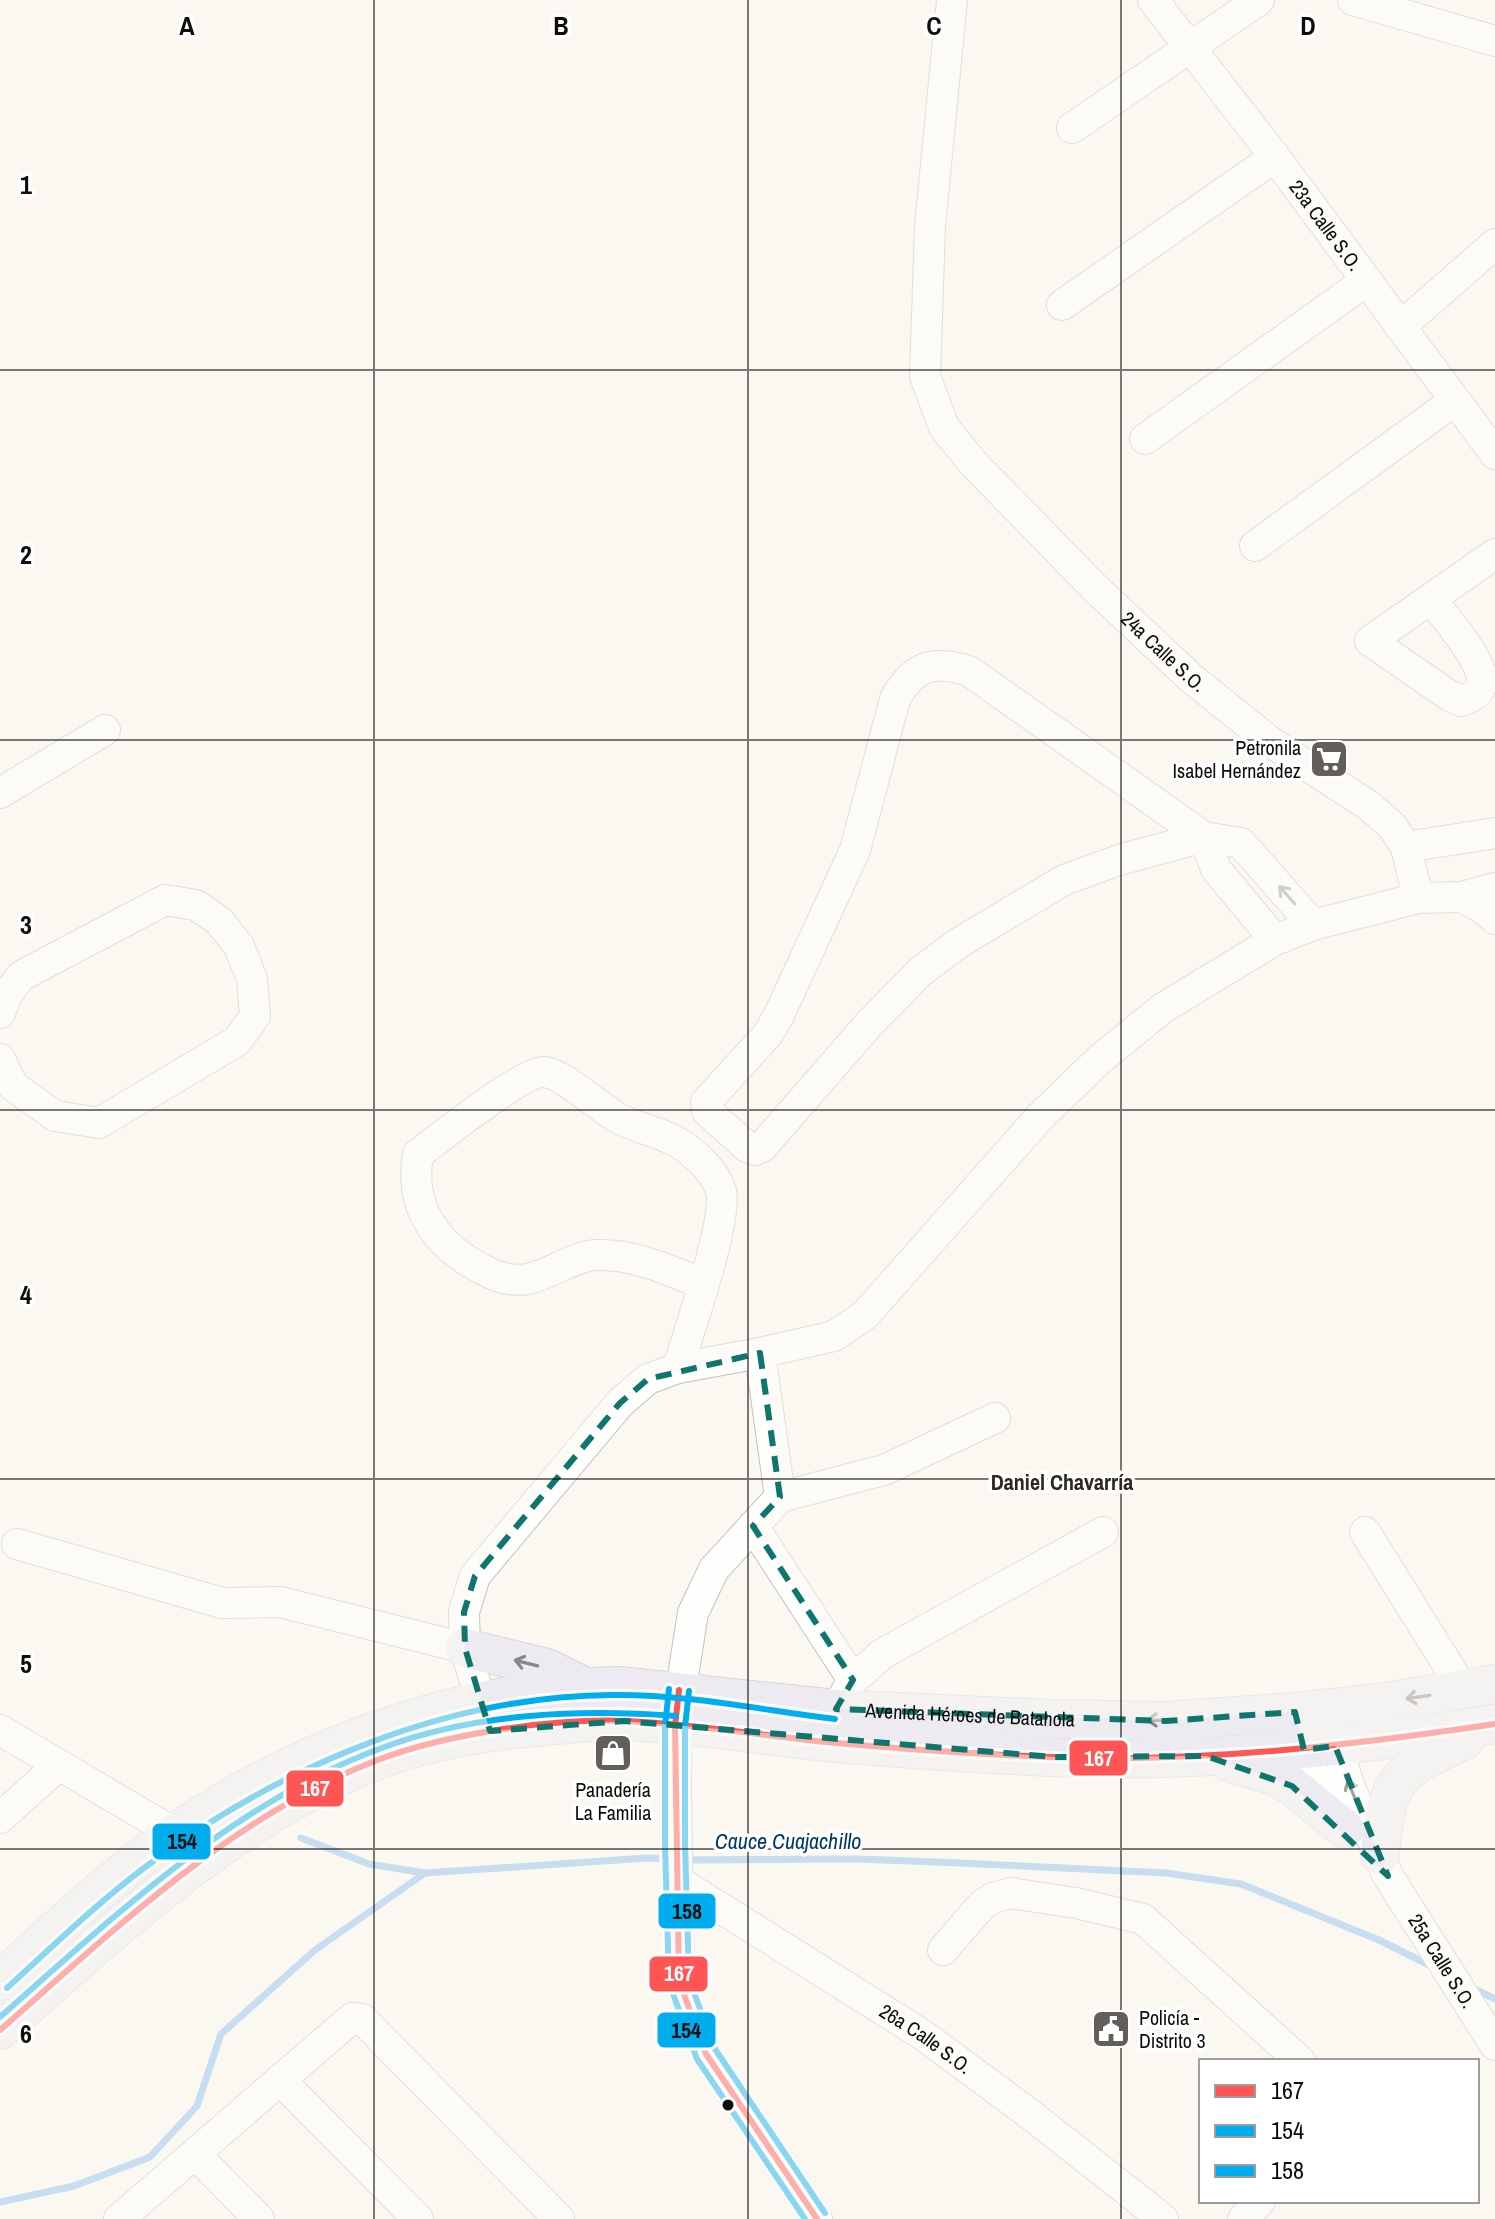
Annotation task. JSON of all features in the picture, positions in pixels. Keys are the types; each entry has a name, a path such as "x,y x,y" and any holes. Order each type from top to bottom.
{"main road":[{"path":"465,1648 547,1668 583,1686"},
{"name":"Avenida Héroes de Batahola","path":"0,2030 161,1890 222,1825 242,1792 366,1734 485,1716 583,1686 832,1742 1053,1757 1206,1756 1320,1748 1495,1725"},
{"name":"Avenida Héroes de Batahola","path":"0,1981 142,1857 176,1834 222,1825 283,1806 355,1769 444,1740 485,1716 624,1721 677,1708 844,1695 1051,1719 1165,1721 1309,1711 1479,1688"},
{"path":"1384,1866 1384,1813 1392,1791 1407,1771 1423,1759 1495,1725"},
{"path":"1206,1756 1275,1776 1345,1829"}],"street":[{"name":"24a Calle S.O.","path":"952,0 930,226 925,376 944,427 973,463 1095,588 1191,678 1272,743 1368,805 1392,826 1406,847"},
{"name":"23a Calle S.O.","path":"1153,0 1275,157 1495,454"},
{"path":"1072,128 1259,0"},
{"path":"1365,2 1495,41"},
{"path":"1062,305 1275,157"},
{"path":"1400,327 1495,244"},
{"path":"1145,439 1366,281"},
{"path":"1255,546 1454,401"},
{"path":"1431,599 1495,554"},
{"path":"1275,940 1216,869 1204,837 969,671 946,664 933,665 903,684 895,699 855,850 796,980 768,1034 706,1102 707,1111 747,1147 755,1150 762,1147 869,1024 920,972 957,944 1064,880 1119,860 1204,837 1241,843 1313,925"},
{"path":"0,793 105,730"},
{"path":"1418,898 1406,847 1495,833"},
{"path":"485,1716 465,1648 464,1612 475,1576 620,1403 648,1379 678,1368 834,1336 865,1315 1040,1117 1100,1059 1163,1008 1275,940 1365,909 1418,898 1462,897 1495,888"},
{"path":"1462,897 1495,919"},
{"path":"0,1013 6,996 21,976 165,900 196,905 219,921 239,946 252,979 255,1016 237,1041 99,1123 55,1116 7,1086 0,1059"},
{"path":"678,1368 703,1284 717,1236 721,1192 710,1169 678,1143 617,1118 568,1083 545,1072 524,1077 418,1154 414,1175 422,1206 435,1234 458,1256 495,1276 526,1279 594,1255 637,1259 703,1284"},
{"path":"760,1353 780,1497"},
{"path":"817,2219 706,2054 679,1981 675,1864 677,1708 693,1613 714,1569 780,1497 884,1470 995,1418"},
{"path":"753,1526 844,1695 882,1654 1103,1532"},
{"path":"1365,1532 1479,1688"},
{"path":"17,1544 222,1603 280,1602 465,1648"},
{"name":"25a Calle S.O.","path":"1309,1711 1320,1748 1326,1799 1345,1829 1384,1866"},
{"path":"0,1730 176,1834"},
{"name":"25a Calle S.O.","path":"1320,1748 1384,1866 1491,2038"},
{"path":"0,1818 59,1765"},
{"name":"26a Calle S.O.","path":"675,1864 923,2035 1163,2219"},
{"path":"943,1950 982,1905 1010,1893 1076,1903 1143,1919 1298,2059"},
{"path":"119,2219 352,2018 362,2019 559,2219"},
{"path":"280,2080 418,2219"},
{"path":"195,2154 259,2219"},
{"path":"1243,2219 1258,2203"}],"highlighted area":[{"path":"760,1353 780,1497 753,1526 853,1680 836,1709 1165,1721 1295,1712 1304,1750 1335,1746 1388,1876 1292,1786 1206,1756 1053,1757 624,1721 490,1731 465,1648 464,1612 475,1576 620,1403 648,1379"}],"waterway":[{"name":"Cauce Cuajachillo","path":"301,1838 369,1864 425,1873 671,1859"},
{"name":"Cauce Cuajachillo","path":"684,1860 859,1859 1166,1873 1241,1884 1379,1940 1433,1967"},
{"name":"Cauce Cuajachillo","path":"0,2202 74,2186 150,2157 197,2106 221,2034 315,1950 425,1873"},
{"name":"Cauce Cuajachillo","path":"1472,1988 1495,1999"}],"transit line":[{"name":"154","path":"669,1689 665,1726 669,1983 697,2059 805,2219"},
{"name":"167","path":"679,1690 675,1726 679,1981 706,2054 817,2219"},
{"name":"158","path":"689,1691 685,1727 689,1979 715,2049 825,2213"},
{"name":"154","path":"7,1988 111,1894 199,1830 309,1768 427,1723 488,1708 550,1699 612,1695 696,1700 835,1719"},
{"name":"158","path":"0,2017 89,1938 181,1863 279,1796 332,1769 422,1735 493,1720 603,1713 676,1716"},
{"name":"167","path":"0,2030 176,1879 272,1813 322,1785 375,1761 466,1736 533,1725 627,1721 882,1747 1105,1758 1273,1751 1495,1724"}],"place":[{"name":"Petronila Isabel Hernández","path":"1329,759"},
{"name":"Panadería La Familia","path":"613,1753"},
{"name":"Policía - Distrito 3","path":"1111,2029"}],"district":[{"name":"Daniel Chavarría","path":"1062,1482"}]}
